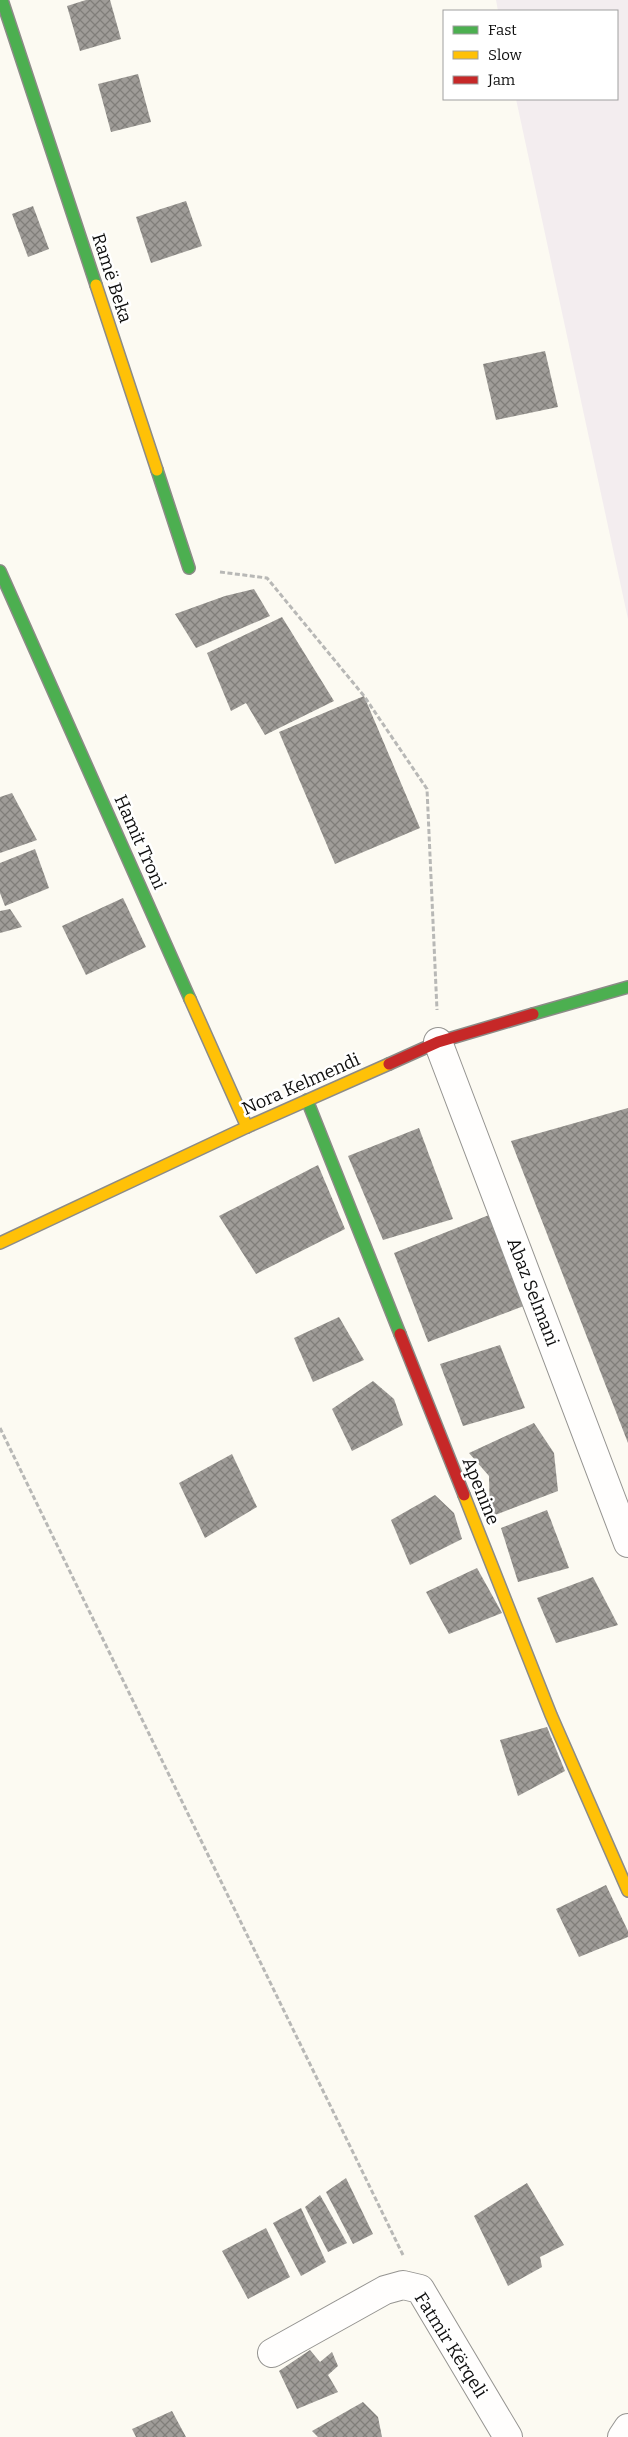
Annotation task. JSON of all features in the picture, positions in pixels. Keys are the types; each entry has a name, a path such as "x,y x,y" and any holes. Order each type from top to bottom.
{"street":[{"name":"Ramë Beka","path":"2,0 189,568"},
{"name":"Hamit Troni","path":"0,571 247,1127"},
{"name":"Nora Kelmendi","path":"0,1243 247,1127 438,1042 628,987"},
{"name":"Abaz Selmani","path":"438,1042 628,1543"},
{"name":"Apenine","path":"307,1100 551,1715 628,1891"},
{"name":"Fatmir Kërqeli","path":"272,2353 385,2290 402,2285 420,2289 508,2437"},
{"path":"622,2437 628,2428"}],"path":[{"path":"189,568 267,578 364,696 428,790 438,1042"},
{"path":"0,1428 420,2289"}],"shaded area":[{"path":"496,0 628,0 628,619 516,100 618,100 618,10 498,10"}],"building":[{"path":"86,0 110,0 121,39 80,51 67,6"},
{"path":"138,74 151,122 111,132 98,84"},
{"path":"186,201 202,246 151,263 136,217"},
{"path":"33,206 49,249 28,257 12,214"},
{"path":"545,351 558,407 496,420 483,364"},
{"path":"254,589 270,616 196,648 175,614 225,596"},
{"path":"282,617 334,701 265,735 246,703 231,711 207,653"},
{"path":"364,696 420,828 335,864 279,732"},
{"path":"12,793 37,840 0,853 0,797"},
{"path":"35,849 49,888 5,906 0,893 0,863"},
{"path":"123,898 146,947 86,975 62,926"},
{"path":"10,909 22,927 0,933 0,911"},
{"path":"628,1108 628,1443 511,1141"},
{"path":"419,1128 453,1219 383,1240 348,1156"},
{"path":"318,1165 345,1229 256,1274 219,1216"},
{"path":"489,1215 529,1304 428,1342 394,1253"},
{"path":"339,1317 364,1360 313,1382 294,1338"},
{"path":"500,1345 525,1408 463,1426 440,1364"},
{"path":"373,1381 394,1399 403,1425 352,1451 332,1409"},
{"path":"534,1423 554,1453 558,1491 490,1517 489,1476 469,1453"},
{"path":"232,1454 257,1507 205,1538 179,1483"},
{"path":"435,1495 454,1513 462,1539 410,1565 391,1520"},
{"path":"547,1510 569,1568 518,1582 501,1528"},
{"path":"477,1568 502,1613 449,1634 426,1592"},
{"path":"593,1577 618,1625 556,1643 537,1598"},
{"path":"547,1727 565,1771 518,1796 500,1740"},
{"path":"606,1885 628,1931 628,1937 579,1957 556,1909"},
{"path":"346,2178 373,2234 353,2244 326,2192"},
{"path":"527,2183 564,2245 540,2257 542,2267 508,2286 474,2216"},
{"path":"320,2195 347,2243 328,2252 305,2207"},
{"path":"301,2208 326,2262 301,2276 273,2223"},
{"path":"266,2228 290,2277 248,2299 222,2251"},
{"path":"310,2350 320,2362 332,2352 338,2366 328,2375 338,2392 297,2409 279,2371"},
{"path":"363,2402 378,2417 382,2437 318,2437 312,2431"},
{"path":"172,2411 186,2437 136,2437 132,2429"}],"traffic: fast":[{"path":"2,0 96,285"},
{"path":"157,470 189,568"},
{"path":"0,571 190,999"},
{"path":"533,1014 628,987"},
{"path":"307,1100 400,1334"}],"traffic: slow":[{"path":"96,285 157,470"},
{"path":"190,999 247,1127"},
{"path":"0,1243 247,1127 389,1064"},
{"path":"464,1495 551,1715 628,1891"}],"traffic: jam":[{"path":"389,1064 438,1042 533,1014"},
{"path":"400,1334 464,1495"}]}
